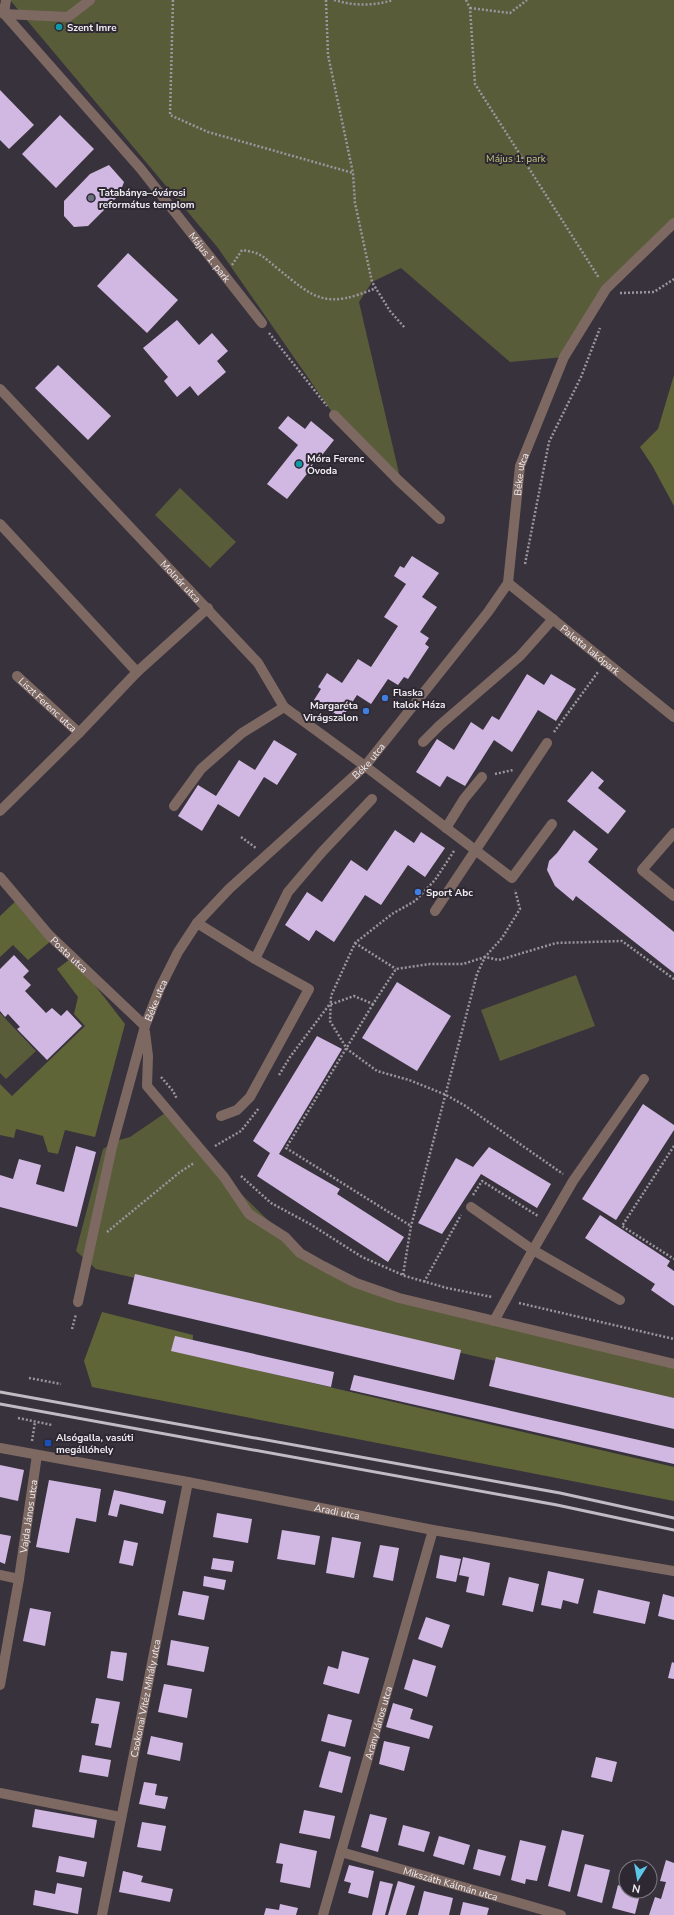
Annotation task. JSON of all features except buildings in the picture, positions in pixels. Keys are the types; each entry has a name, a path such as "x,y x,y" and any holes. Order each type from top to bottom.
{"street":[{"path":"6,0 1,13 68,17 90,0"},
{"name":"Május 1. park","path":"1,13 140,168 262,323"},
{"name":"Béke utca","path":"78,1302 112,1147 144,1026 160,988 178,952 197,923 229,889 365,766 488,612 508,583 520,466 564,357 606,289 674,223"},
{"name":"Molnár utca","path":"0,389 208,608 258,663 284,707 365,766 512,878"},
{"path":"334,415 398,480 440,519"},
{"path":"0,524 137,672"},
{"name":"Paletta lakópark","path":"508,583 674,717"},
{"path":"0,811 79,733 137,672 208,608"},
{"path":"423,742 440,725 520,656 553,619"},
{"name":"Liszt Ferenc utca","path":"17,676 79,733"},
{"path":"174,806 201,769 242,733 284,707"},
{"path":"435,911 546,743"},
{"path":"446,828 464,799 482,777"},
{"path":"255,959 288,892 322,852 372,798"},
{"path":"512,878 552,824"},
{"path":"674,833 642,870 674,896"},
{"name":"Posta utca","path":"0,877 49,935 144,1026"},
{"path":"197,923 255,959 309,989 250,1097 238,1110 221,1116"},
{"path":"144,1026 148,1062 147,1086 224,1177 249,1214 285,1237 300,1253 356,1283 399,1298 674,1364"},
{"path":"494,1321 573,1181 644,1078"},
{"path":"470,1207 533,1250 620,1300"},
{"name":"Aradi utca","path":"0,1448 188,1482 433,1530 674,1571"},
{"name":"Vajda János utca","path":"0,1685 19,1579 33,1454"},
{"name":"Csokonai Vitéz Mihály utca","path":"102,1915 120,1817 188,1482"},
{"name":"Arany János utca","path":"323,1915 433,1530"},
{"path":"0,1575 19,1579"},
{"path":"0,1793 120,1817"},
{"name":"Mikszáth Kálmán utca","path":"341,1852 561,1915"}],"path":[{"path":"173,0 170,115 208,132 352,173"},
{"path":"326,0 328,55 352,173 355,203 372,282 390,310 406,328"},
{"path":"334,0 354,4 370,5 393,0"},
{"path":"466,0 470,8 475,84 606,289 625,294 654,292 674,279"},
{"path":"470,8 510,13 527,0"},
{"path":"230,283 232,263 242,250 258,252 312,295 333,300 353,297 376,288"},
{"path":"262,323 334,415"},
{"path":"524,569 549,442 581,377 600,327"},
{"path":"546,743 606,662"},
{"path":"482,777 531,766"},
{"path":"241,837 266,856"},
{"path":"461,839 435,880 415,901 392,914 355,944 331,996 329,1005 330,1021 347,1049 376,1071 409,1080 446,1095 464,1105 573,1181"},
{"path":"404,1275 411,1226 477,974 485,958 502,938 520,909 512,878"},
{"path":"355,944 396,969 430,964 463,964 485,958 499,960 556,943 622,941 674,979"},
{"path":"396,969 373,1004 286,1148 411,1226"},
{"path":"275,1082 290,1057 329,1005 354,996 373,1004"},
{"path":"148,1062 174,1091 178,1102"},
{"path":"214,1147 241,1131 260,1107"},
{"path":"209,1141 218,1152"},
{"path":"674,1146 622,1226 674,1260"},
{"path":"90,1248 116,1224 180,1172 205,1155"},
{"path":"236,1172 271,1203 310,1224 362,1257 404,1275 446,1288 506,1300 674,1339"},
{"path":"29,1378 61,1384"},
{"path":"18,1418 52,1426"},
{"path":"33,1454 35,1422"}],"green space":[{"name":"Május 1. park","path":"10,0 674,0 674,221 606,289 564,357 510,362 401,268 372,282 359,302 402,486 334,415 218,248"},
{"path":"674,375 674,506 653,467 640,447 658,429"},
{"path":"180,488 236,542 210,568 155,515"},
{"path":"18,899 52,940 28,960 13,945 0,957 0,916"},
{"path":"73,957 125,1024 95,1137 65,1130 58,1154 48,1152 43,1136 16,1129 14,1138 0,1135 0,1084 12,1096 85,1026 74,1014 78,997 57,969"},
{"path":"576,975 595,1026 500,1061 481,1010"},
{"path":"0,1013 36,1051 6,1079 0,1073"},
{"path":"168,1111 224,1177 285,1237 323,1266 399,1298 674,1359 674,1402 96,1269 76,1251 103,1149 116,1141 130,1137"},
{"path":"102,1312 193,1335 192,1355 674,1467 674,1501 92,1387 84,1361"}],"railway":[{"path":"0,1392 560,1493 674,1518"},
{"path":"0,1404 557,1505 674,1530"}],"place":[{"name":"Szent Imre","path":"59,27"},
{"name":"Tatabánya–óvárosi református templom","path":"91,198"},
{"name":"Móra Ferenc Óvoda","path":"299,464"},
{"name":"Flaska Italok Háza","path":"385,698"},
{"name":"Margaréta Virágszalon","path":"366,711"},
{"name":"Sport Abc","path":"418,892"},
{"name":"Alsógalla, vasúti megállóhely","path":"48,1443"}]}
